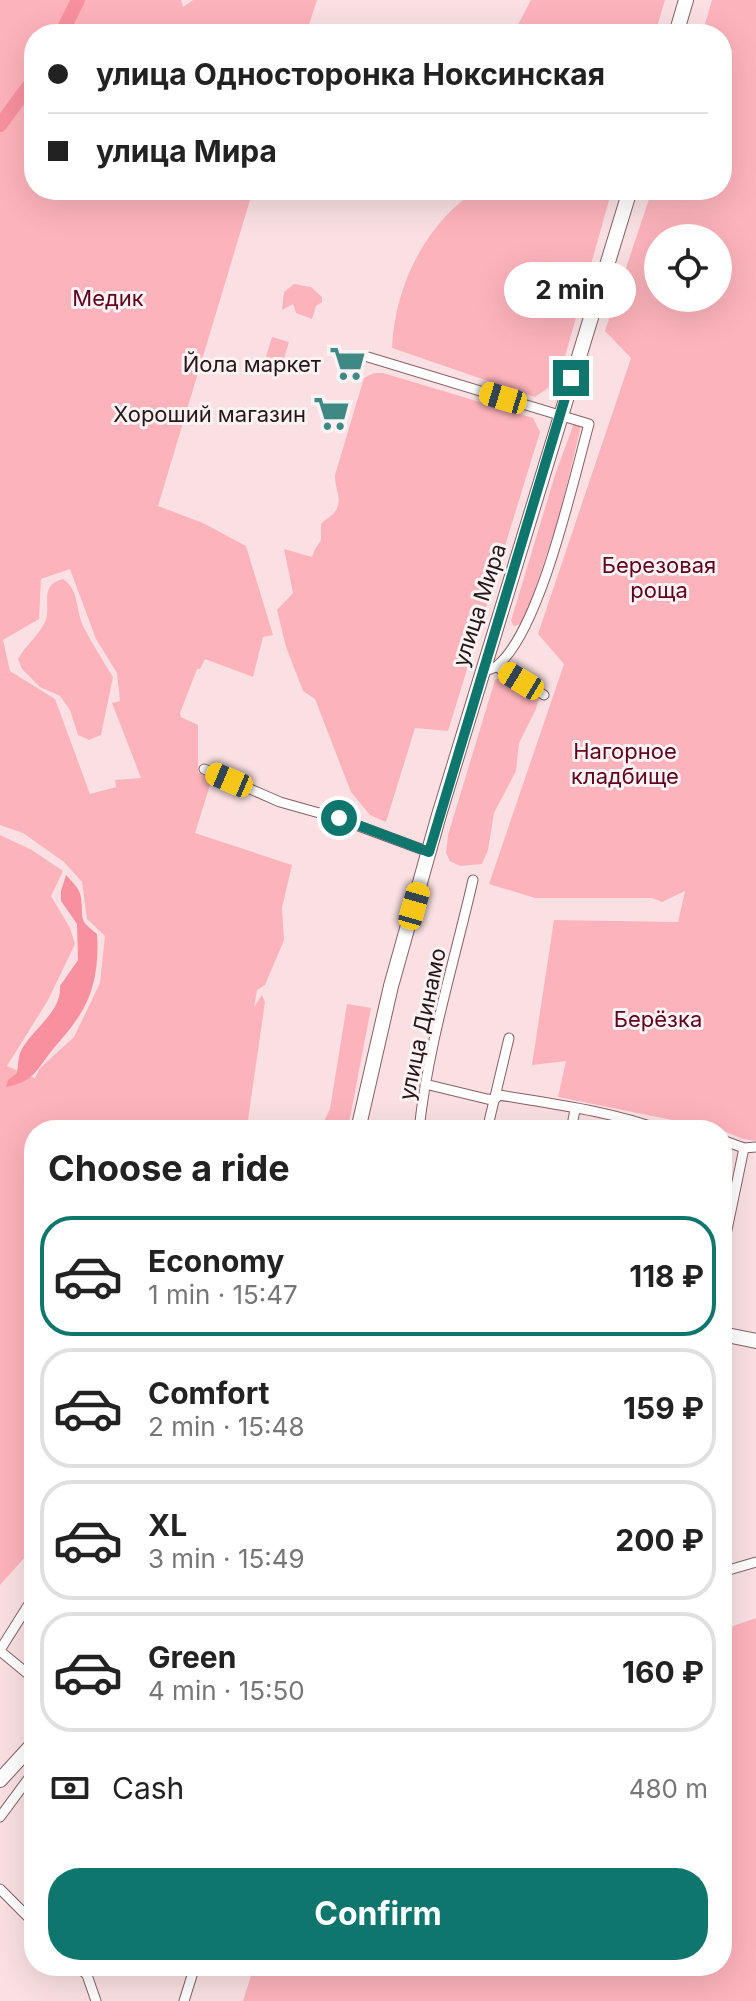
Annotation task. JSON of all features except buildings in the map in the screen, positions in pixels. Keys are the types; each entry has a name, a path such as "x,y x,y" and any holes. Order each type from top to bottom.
{"main road":[{"path":"679,24 686,0"},
{"name":"улица Мира","path":"360,1120 391,986 481,672 627,200"},
{"path":"732,1336 756,1341"},
{"path":"0,1780 24,1754"}],"street":[{"path":"368,357 589,424 527,626 497,667 481,672"},
{"path":"497,667 544,695"},
{"path":"204,769 280,802 337,818 429,852"},
{"name":"улица Динамо","path":"420,1120 444,996 473,880"},
{"path":"489,1120 509,1038"},
{"path":"425,1084 494,1100"},
{"path":"494,1100 499,1095 634,1120"},
{"path":"573,1120 575,1110"},
{"path":"732,1144 744,1148 756,1147"},
{"path":"732,1206 744,1148"},
{"path":"732,1569 756,1562"},
{"path":"24,1612 0,1651 24,1671"},
{"path":"0,1817 24,1785"},
{"path":"0,1889 24,1913"},
{"path":"87,1976 96,2001"},
{"path":"184,2001 192,1976"}],"green space":[{"name":"Медик","path":"0,0 181,0 183,7 193,0 317,0 309,24 24,24 24,200 250,200 158,506 203,523 246,546 273,635 263,637 253,677 205,659 197,669 180,713 181,717 198,725 198,772 212,779 195,833 292,865 282,908 284,940 265,985 257,990 254,1007 262,995 265,1002 248,1120 24,1120 24,1558 0,1585 0,835 32,850 63,871 51,896 70,928 75,944 48,1000 7,1066 35,1078 40,1068 74,1037 100,983 105,936 87,919 82,882 64,862 23,833 0,825","holes":["70,569 96,639 117,673 120,701 112,703 141,778 115,780 116,787 90,794 55,699 10,671 3,640 39,619 41,579"]},
{"path":"531,0 665,0 658,24 518,24"},
{"path":"712,0 756,0 756,1141 732,1134 732,1120 672,1120 558,1097 566,1061 532,1065 554,920 678,922 685,891 662,902 652,898 535,898 489,884 564,664 538,634 631,358 605,331 649,200 732,200 732,24 705,24"},
{"path":"463,200 609,200 558,381 535,397 392,348 397,312 407,277 424,245"},
{"path":"294,284 311,287 322,297 312,319 296,313 293,304 282,310 284,292"},
{"path":"272,337 289,342 279,375 262,370"},
{"path":"383,373 533,418 540,432 448,731 415,728 386,822 370,815 351,792 315,699 303,691 286,647 277,610 293,593 284,549 312,557 321,540 321,524 338,506 335,475 364,378"},
{"path":"574,423 581,426 558,522 523,623 514,626 511,621"},
{"path":"63,579 72,588 83,626 113,677 101,735 89,740 78,735 70,710 60,696 40,687 22,669 18,659 45,622 48,591 55,582"},
{"path":"509,673 540,693 536,709 519,743 516,771 494,813 488,850 482,864 460,866 450,861 446,853 448,835 495,680"},
{"path":"347,1004 371,1008 350,1120 325,1120 330,1109"},
{"path":"756,1618 756,2001 243,2001 251,1976 732,1976 732,1626"}],"shaded area":[{"path":"66,875 79,891 86,925 97,934 92,989 74,1023 34,1074 23,1082 6,1087 8,1080 17,1073 19,1055 56,1005 60,986 78,960 77,924 61,901"}],"waterway":[{"path":"66,24 78,0"},
{"path":"0,125 24,93"}],"place":[{"name":"Йола маркет","path":"347,364"},
{"name":"Хороший магазин","path":"332,414"}],"route":[{"path":"339,818 429,852 571,378"}],"park label":[{"name":"Березовая роща","path":"659,578"},
{"name":"Нагорное кладбище","path":"625,764"},
{"name":"Берёзка","path":"658,1019"}]}
